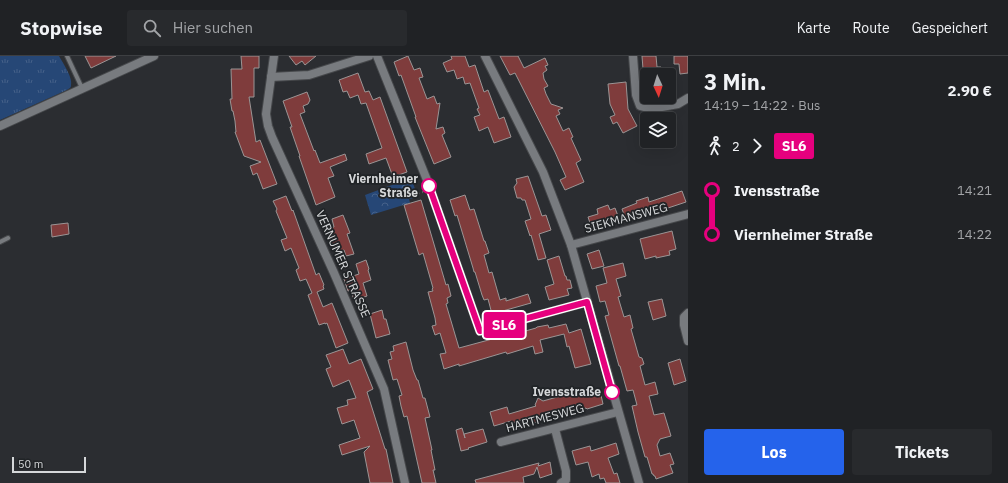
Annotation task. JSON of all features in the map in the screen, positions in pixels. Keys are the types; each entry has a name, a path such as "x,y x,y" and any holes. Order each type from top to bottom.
{"street":[{"path":"0,126 154,56"},
{"name":"VERNUMER STRASSE","path":"274,56 266,114 268,126 384,389 405,483"},
{"path":"271,77 309,75 369,56"},
{"path":"377,56 430,190 480,331 587,302"},
{"path":"485,56 543,172 571,245 639,483"},
{"path":"633,56 636,95 640,106 651,109 678,104 688,98"},
{"name":"SIEKMANSWEG","path":"571,245 688,214"},
{"path":"688,313 684,317 684,325 688,341"},
{"name":"HARTMESWEG","path":"502,442 618,412"},
{"path":"555,429 566,471 566,480 561,483"}],"lane":[{"path":"67,56 82,88"},
{"path":"0,242 8,238"}],"path":[{"path":"407,197 430,190"}],"green space":[{"path":"0,56 59,56 69,75 71,87 0,120"},
{"path":"411,178 418,197 409,199 410,203 371,215 365,195"}],"building":[{"path":"85,56 116,56 91,68"},
{"path":"241,56 259,56 259,68 254,68 254,97 249,97 256,142 260,140 277,184 263,189 257,173 253,175 250,166 261,162 244,156 235,132 235,121 230,99 232,99 231,69 242,69"},
{"path":"289,56 316,56 305,65 302,61 296,65"},
{"path":"408,56 414,70 420,68 423,77 419,78 427,99 434,96 437,104 440,103 436,129 443,127 445,133 442,135 451,157 434,164 415,117 401,75 399,76 394,62"},
{"path":"451,56 465,56 469,67 475,65 484,92 488,90 499,119 504,117 511,137 494,143 488,127 479,131 474,117 480,115 477,109 479,108 470,83 465,84 463,77 457,79 454,70 447,72 443,63 452,59"},
{"path":"500,56 518,56 524,68 545,58 548,65 545,66 547,70 543,73 544,79 548,86 544,88 551,104 563,108 558,110 560,114 556,116 563,131 569,128 573,137 571,138 581,160 576,163 584,182 565,190 560,180 566,177 555,152 515,73 510,75"},
{"path":"642,56 656,56 657,67 661,68 644,68"},
{"path":"674,56 688,56 688,73 680,74 679,64 674,64"},
{"path":"358,73 365,92 369,91 373,100 380,97 407,172 393,177 386,158 369,164 366,154 382,148 366,103 361,104 358,95 350,98 347,91 343,92 339,80"},
{"path":"626,82 628,109 637,126 623,133 617,122 613,124 610,117 615,115 610,104 608,84"},
{"path":"307,92 310,100 308,104 303,106 305,112 300,114 320,163 345,154 347,160 330,167 334,176 328,178 335,197 316,205 299,156 290,127 292,127 283,101"},
{"path":"528,176 542,216 546,215 551,230 539,234 546,258 538,260 531,235 530,236 525,221 531,219 525,200 517,198 514,187 517,183 516,179"},
{"path":"682,191 686,202 659,211 657,207 626,220 622,209 637,203 636,201 648,197 649,202"},
{"path":"465,195 470,210 474,209 489,253 484,255 489,273 492,272 500,300 506,298 506,301 528,294 531,303 492,314 488,299 484,300 482,295 457,215 455,216 450,200"},
{"path":"286,196 292,211 293,210 316,275 319,273 324,285 324,289 317,292 323,307 332,303 348,343 336,348 327,323 319,325 308,295 312,293 306,279 300,281 296,270 299,268 291,248 285,251 281,240 287,238 273,201"},
{"path":"421,200 446,285 448,284 451,296 447,298 448,303 446,304 459,348 537,327 548,325 549,328 566,324 569,333 581,329 591,364 575,368 564,334 540,340 543,352 535,354 533,346 507,354 506,352 444,369 440,354 446,353 440,333 435,335 432,326 436,325 428,292 433,291 433,288 423,253 419,255 404,205"},
{"path":"608,205 610,210 615,208 618,216 607,220 608,223 592,229 588,217 598,214 597,209"},
{"path":"343,215 350,233 347,234 354,254 346,256 344,250 335,253 327,229 334,227 332,219"},
{"path":"68,223 69,234 52,237 51,225"},
{"path":"672,231 676,249 669,251 670,255 656,258 656,256 645,259 640,239"},
{"path":"599,250 604,266 592,269 587,254"},
{"path":"559,256 565,276 567,280 570,280 572,288 567,289 569,295 549,300 545,287 554,284 547,260"},
{"path":"366,260 371,280 363,283 367,296 354,301 351,290 348,291 344,279 359,274 356,264"},
{"path":"623,263 626,276 616,279 621,296 618,297 624,317 630,315 633,328 631,329 639,357 642,358 644,364 640,366 645,385 655,382 658,394 649,396 654,415 664,413 671,436 660,439 657,445 660,456 670,453 674,464 670,465 673,473 656,479 652,474 647,457 645,457 638,432 632,406 637,405 633,390 627,391 605,316 609,315 605,301 600,302 596,286 607,283 603,268"},
{"path":"662,299 666,316 653,320 648,302"},
{"path":"382,310 390,334 376,338 370,314"},
{"path":"406,342 413,370 418,380 423,398 425,398 430,417 425,418 432,450 435,470 433,470 436,483 422,483 407,416 404,417 401,406 399,396 402,395 397,379 393,380 388,360 392,359 390,352 394,351 393,346"},
{"path":"343,349 349,364 361,359 373,389 367,392 386,449 393,483 370,483 364,452 370,446 342,455 339,445 360,438 354,420 342,424 337,408 348,405 347,400 356,398 349,380 333,387 326,369 331,367 326,355"},
{"path":"680,359 686,381 674,385 668,363"},
{"path":"582,390 583,396 600,391 603,404 533,423 531,417 512,423 511,421 494,426 490,412 507,407 509,414 536,406 535,405 538,398 543,401"},
{"path":"462,428 465,438 464,434 483,429 487,442 461,451 456,430"},
{"path":"616,443 619,454 608,458 614,474 617,473 620,483 606,483 604,478 600,479 599,474 592,477 588,462 576,465 572,451 590,446 591,451"},
{"path":"550,462 552,474 540,478 537,467 534,474 523,477 524,483 476,483 475,480 539,463 538,466"}],"bus line":[{"name":"SL6","path":"429,186 480,331 587,302 612,392"}],"place":[{"name":"Viernheimer Straße","path":"429,186"},
{"name":"Ivensstraße","path":"612,392"}]}
